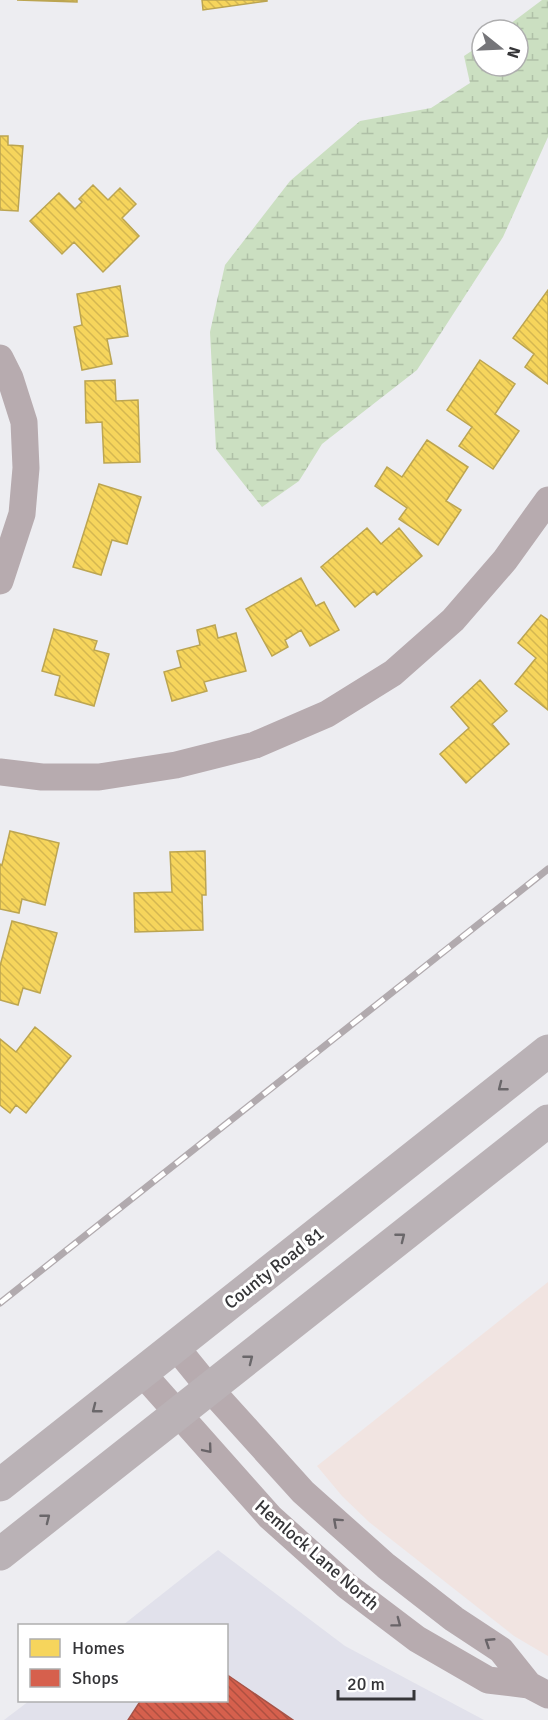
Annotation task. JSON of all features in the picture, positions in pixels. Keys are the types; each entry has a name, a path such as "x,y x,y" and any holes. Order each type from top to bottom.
{"highway":[{"name":"County Road 81","path":"0,1485 548,1051"},
{"path":"0,1554 548,1121"}],"street":[{"path":"0,358 10,378 24,422 26,468 21,514 0,581"},
{"path":"0,772 42,777 99,777 176,765 255,744 327,714 393,673 453,620 505,560 548,501"},
{"name":"Hemlock Lane North","path":"175,1346 210,1389 303,1492 386,1566 454,1619 501,1650 538,1690"},
{"name":"Hemlock Lane North","path":"142,1373 270,1517 347,1586 417,1639 488,1680 538,1690"}],"shaded area":[{"path":"548,1282 548,1656 514,1636 369,1522 342,1496 317,1466"},
{"path":"218,1550 345,1646 484,1720 4,1720 28,1702 228,1702 228,1624 124,1624"}],"green space":[{"path":"542,0 548,0 548,137 503,237 417,370 322,444 299,481 262,507 216,449 210,332 225,265 290,181 360,121 431,108 470,83 464,56 470,52 470,78 530,78 530,18 518,18"}],"building: Homes":[{"path":"17,0 77,0 77,2"},
{"path":"202,0 267,0 267,1 203,10"},
{"path":"0,136 8,136 8,145 23,146 18,211 0,210"},
{"path":"93,185 108,200 120,188 136,204 122,218 139,236 103,272 74,242 62,254 30,221 59,193 75,209 82,202 79,199"},
{"path":"120,286 128,336 107,339 112,364 82,370 74,327 82,325 77,294"},
{"path":"548,290 548,384 525,367 534,354 513,338"},
{"path":"480,360 515,384 495,414 519,431 493,469 459,446 472,427 447,410"},
{"path":"115,380 116,401 138,400 140,462 104,463 102,422 86,423 85,381"},
{"path":"427,440 468,467 446,501 461,510 438,545 399,519 407,508 375,486 387,467 402,477"},
{"path":"99,484 141,497 127,544 112,540 101,575 73,567"},
{"path":"367,528 381,544 399,528 422,556 377,595 374,591 355,607 321,567"},
{"path":"301,578 316,606 324,602 339,630 310,646 301,630 285,640 288,647 272,656 246,609"},
{"path":"541,615 548,620 548,710 515,684 536,658 518,643"},
{"path":"215,625 218,638 236,633 246,671 204,682 207,691 172,701 164,672 181,667 177,651 200,645 197,630"},
{"path":"54,629 97,641 94,650 109,654 94,706 55,695 60,676 42,671"},
{"path":"480,680 507,711 492,724 509,744 466,783 440,754 469,728 451,707"},
{"path":"10,831 59,843 45,905 22,899 19,913 0,909 0,864 2,865"},
{"path":"205,851 206,895 202,895 203,930 135,932 134,893 172,892 170,852"},
{"path":"12,921 57,933 40,993 23,988 18,1005 0,1000 0,966"},
{"path":"35,1027 71,1056 26,1113 16,1105 10,1113 0,1105 0,1039 16,1052"}],"building: Shops":[{"path":"228,1675 293,1720 128,1720 140,1702 228,1702"}],"railway":[{"path":"0,1303 548,869"}]}
